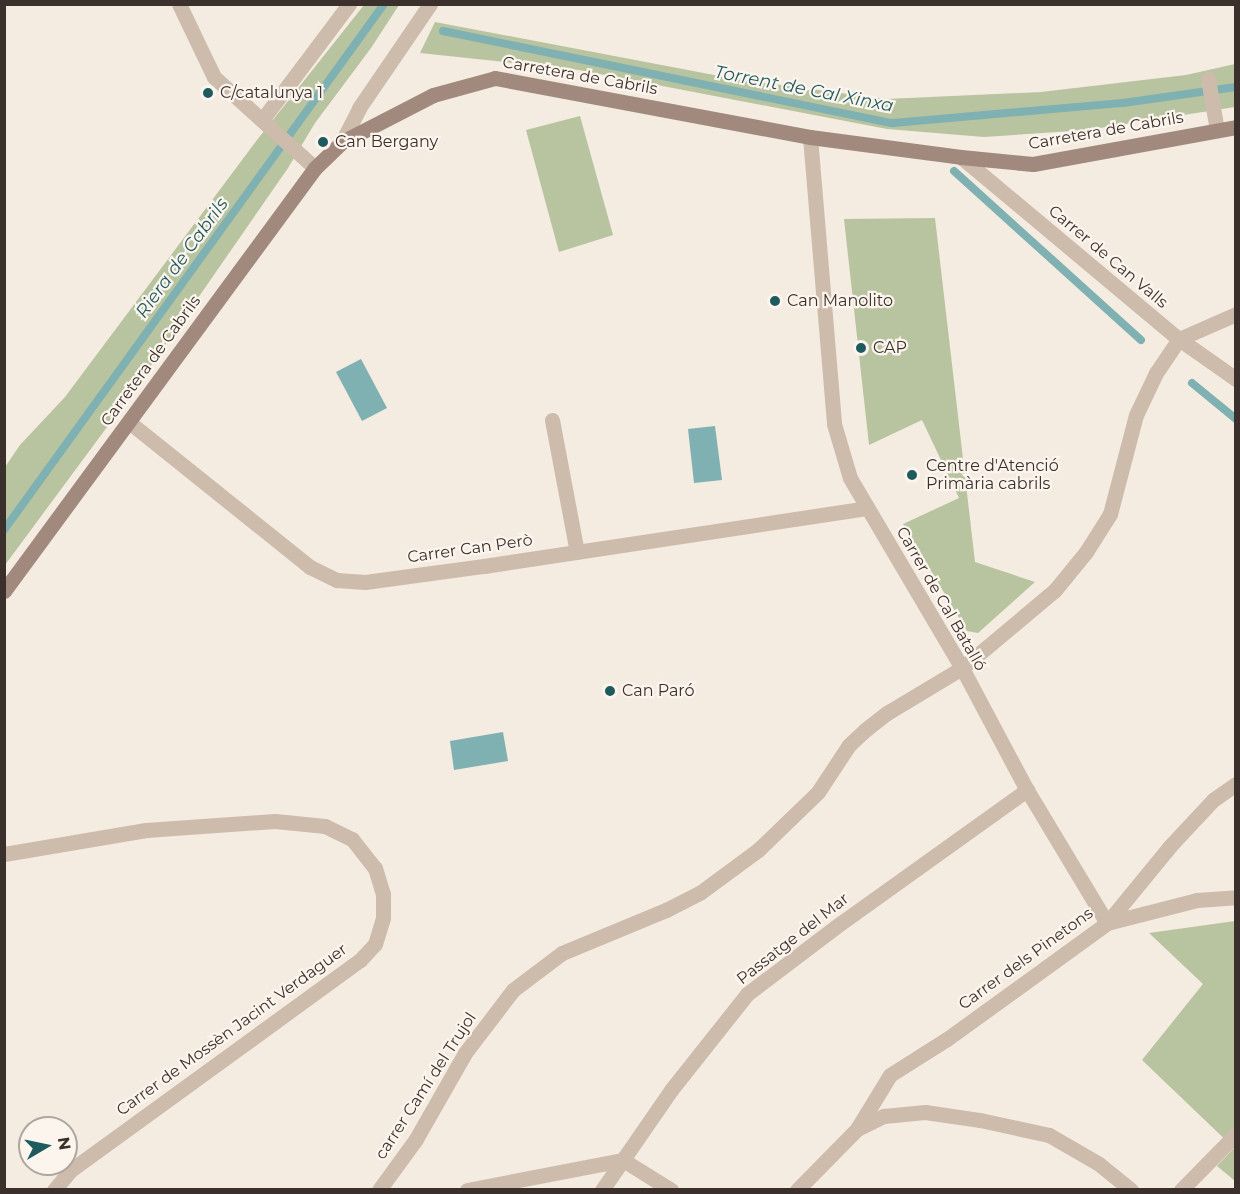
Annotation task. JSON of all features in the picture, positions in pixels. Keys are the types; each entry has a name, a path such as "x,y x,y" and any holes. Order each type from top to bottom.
{"street":[{"path":"179,4 214,76 315,168"},
{"path":"267,124 349,4"},
{"path":"342,142 359,108 430,4"},
{"name":"Carretera de Cabrils","path":"4,591 315,168 342,142 433,94 495,78 810,136 961,157 1033,164 1236,127"},
{"path":"1208,78 1217,130"},
{"name":"Carrer de Cal Batalló","path":"810,136 834,424 850,478 962,668 1027,790 1107,923"},
{"name":"Carrer de Can Valls","path":"961,157 1179,339 1236,379"},
{"path":"1179,339 1236,314"},
{"name":"carrer Camí del Trujol","path":"379,1190 416,1139 465,1053 513,990 562,953 666,910 701,892 758,850 818,792 849,745 865,730 887,713 962,668 1055,590 1086,552 1110,514 1136,415 1156,373 1179,339"},
{"path":"552,420 577,552"},
{"name":"Carrer Can Però","path":"129,422 310,567 337,580 365,582 867,508"},
{"name":"Carrer dels Pinetons","path":"857,1129 890,1076 947,1039 1107,923 1170,846 1213,800 1236,784"},
{"name":"Passatge del Mar","path":"602,1190 671,1090 747,994 841,923 1027,790"},
{"name":"Carrer de Mossèn Jacint Verdaguer","path":"4,854 146,830 275,820 325,826 352,839 375,868 382,894 383,918 375,944 360,960 70,1171 54,1190"},
{"path":"1107,923 1197,900 1236,897"},
{"path":"797,1190 857,1129 884,1116 926,1112 981,1120 1049,1135 1099,1164 1131,1190"},
{"path":"1180,1190 1236,1134"},
{"path":"466,1190 623,1160 671,1190"}],"green space":[{"path":"364,5 399,5 371,48 315,123 288,168 130,396 5,565 5,467 20,445 65,397 257,140"},
{"path":"435,22 735,79 886,99 1041,92 1186,75 1235,64 1235,107 1087,130 984,137 887,129 579,70 420,53"},
{"path":"580,116 613,235 559,252 526,130"},
{"path":"935,218 975,562 1035,582 978,633 967,631 903,524 959,498 922,420 869,445 844,219"},
{"path":"1235,921 1235,1181 1217,1166 1234,1148 1142,1060 1203,984 1149,933"}],"water":[{"path":"361,359 387,408 362,421 336,372"},
{"path":"715,426 722,480 694,483 688,429"},
{"path":"503,732 508,761 454,770 450,741"}],"waterway":[{"name":"Riera de Cabrils","path":"4,530 384,4"},
{"name":"Torrent de Cal Xinxa","path":"443,31 893,123 1123,103 1236,87"},
{"path":"954,171 1141,340"},
{"path":"1192,383 1236,419"}],"place":[{"name":"C/catalunya 1","path":"208,93"},
{"name":"Can Bergany","path":"323,142"},
{"name":"Can Manolito","path":"775,301"},
{"name":"CAP","path":"861,348"},
{"name":"Centre d'Atenció Primària cabrils","path":"912,475"},
{"name":"Can Paró","path":"610,691"}]}
